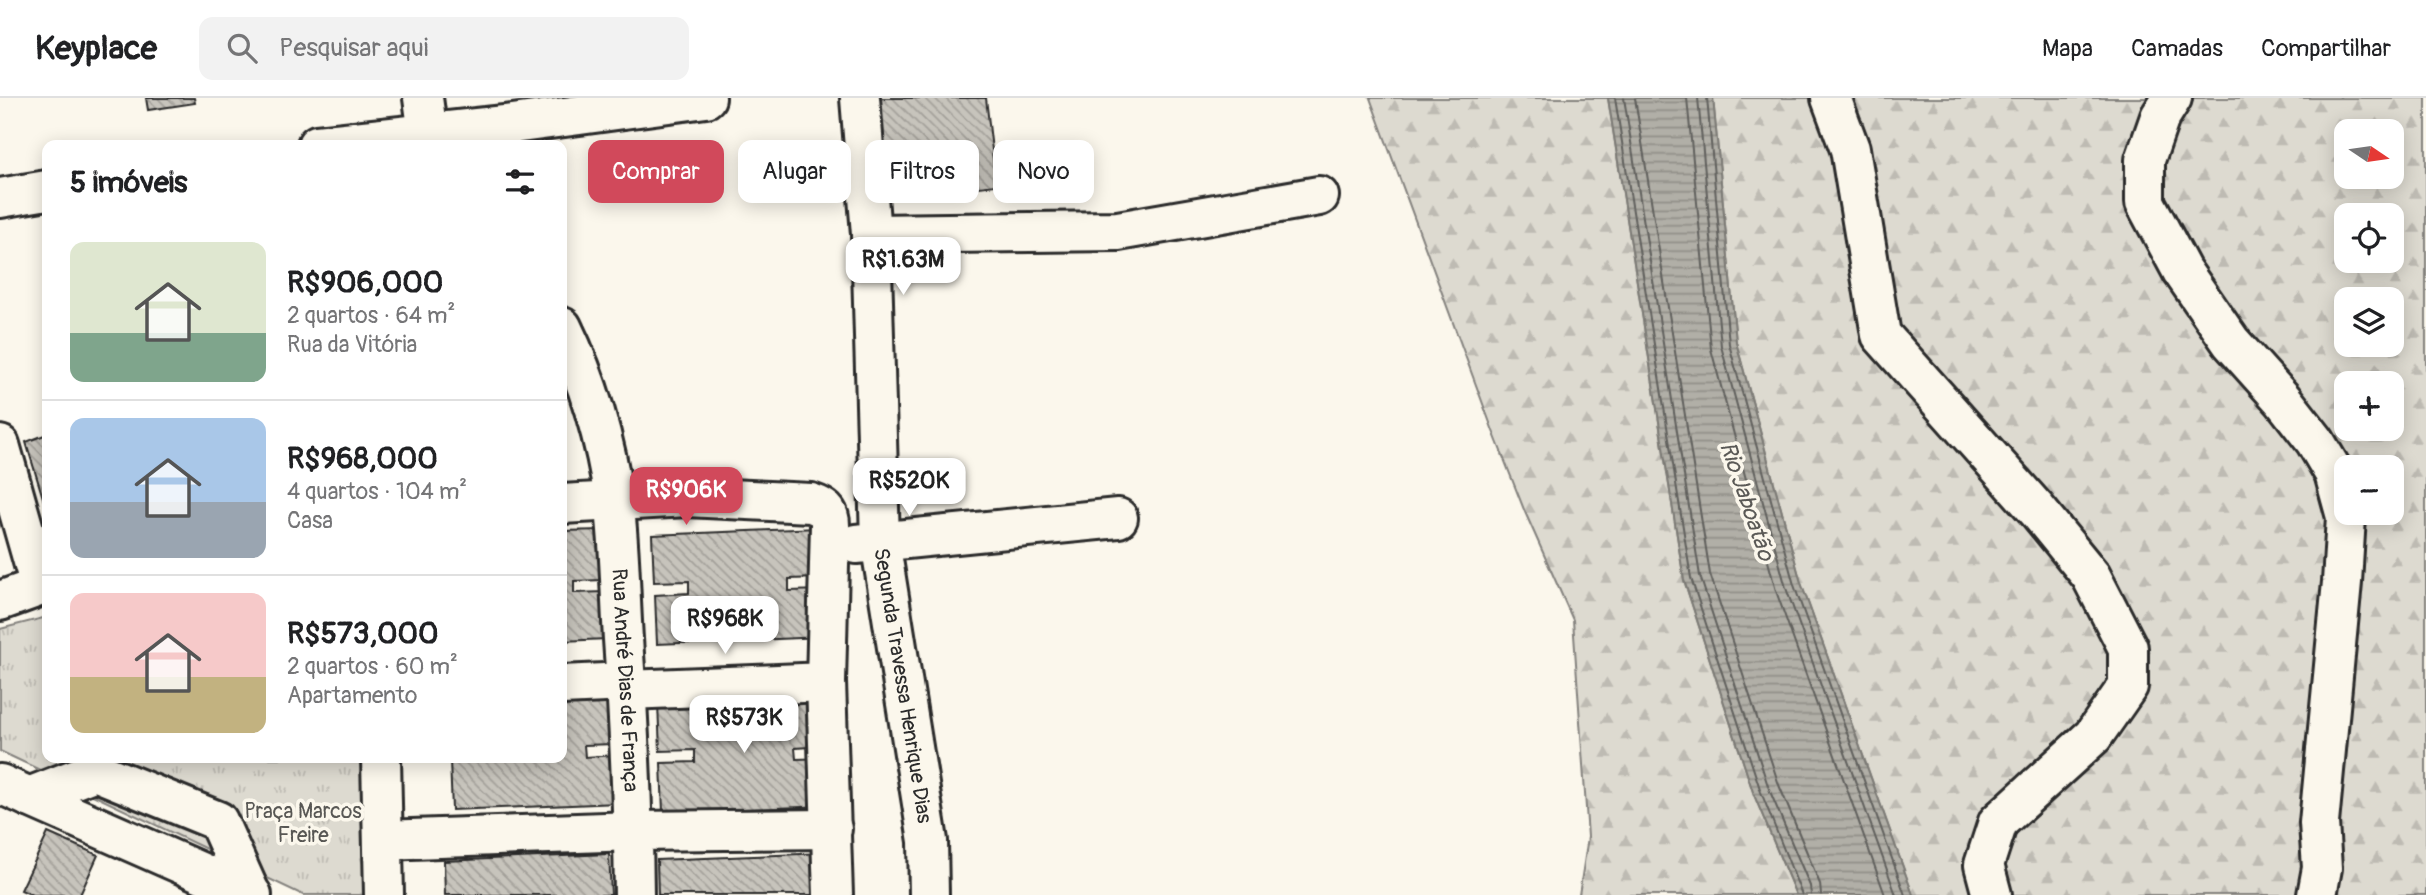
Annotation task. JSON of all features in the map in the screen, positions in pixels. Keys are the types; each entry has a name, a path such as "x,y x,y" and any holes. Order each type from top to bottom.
{"street":[{"path":"336,140 426,116 506,135 574,107 706,98"},
{"name":"Segunda Travessa Henrique Dias","path":"860,98 871,234 880,541 928,841 929,895"},
{"path":"1831,98 1850,149 1881,335 2037,510 2091,576 2128,648 2128,686 2092,736 1998,822 1983,864 1992,895"},
{"path":"2172,98 2160,117 2145,160 2145,202 2182,271 2231,342 2283,400 2315,441 2334,473 2346,517 2319,823 2322,868 2317,895"},
{"path":"0,198 42,191"},
{"path":"871,234 1118,231 1319,196"},
{"name":"Rua André Dias de França","path":"567,338 597,423 615,503 626,686 634,895"},
{"path":"0,444 42,579"},
{"path":"567,504 687,498 811,503 820,506 828,514 826,682 833,895"},
{"path":"829,547 1118,518"},
{"path":"0,601 42,586"},
{"path":"567,685 826,682"},
{"path":"381,763 384,895"},
{"path":"15,790 95,771 218,821 251,895"},
{"path":"15,790 251,895"},
{"path":"383,840 633,831 832,829"}],"green space":[{"path":"1370,98 1608,98 1684,580 1754,795 1796,895 1579,895 1588,837 1573,620 1525,512 1493,431"},
{"path":"1713,98 2426,98 2426,895 1913,895 1801,583 1736,342"},
{"name":"Praça Marcos Freire","path":"42,618 42,763 361,763 370,842 370,895 303,895 0,751 0,629"}],"water":[{"name":"Rio Jaboatão","path":"1608,98 1713,98 1736,342 1801,583 1913,895 1796,895 1754,795 1684,580"}],"building":[{"path":"146,98 194,98 195,103 148,110"},
{"path":"876,98 986,98 993,159 993,185 979,187 979,140 881,140"},
{"path":"42,436 42,495 26,442"},
{"path":"817,528 819,578 789,579 789,591 821,590 823,637 657,644 655,595 689,593 689,581 654,582 652,535"},
{"path":"602,530 604,580 574,581 574,593 605,592 607,639 567,641 567,531"},
{"path":"613,693 614,744 584,745 585,757 616,755 618,803 452,810 450,763 567,763 567,695"},
{"path":"824,696 825,746 795,748 796,759 827,758 829,806 663,812 661,763 695,762 695,750 660,751 658,704"},
{"path":"48,833 98,855 80,895 32,895 21,890"},
{"path":"823,853 825,895 658,895 657,860"},
{"path":"609,854 611,895 445,895 444,861"}]}
